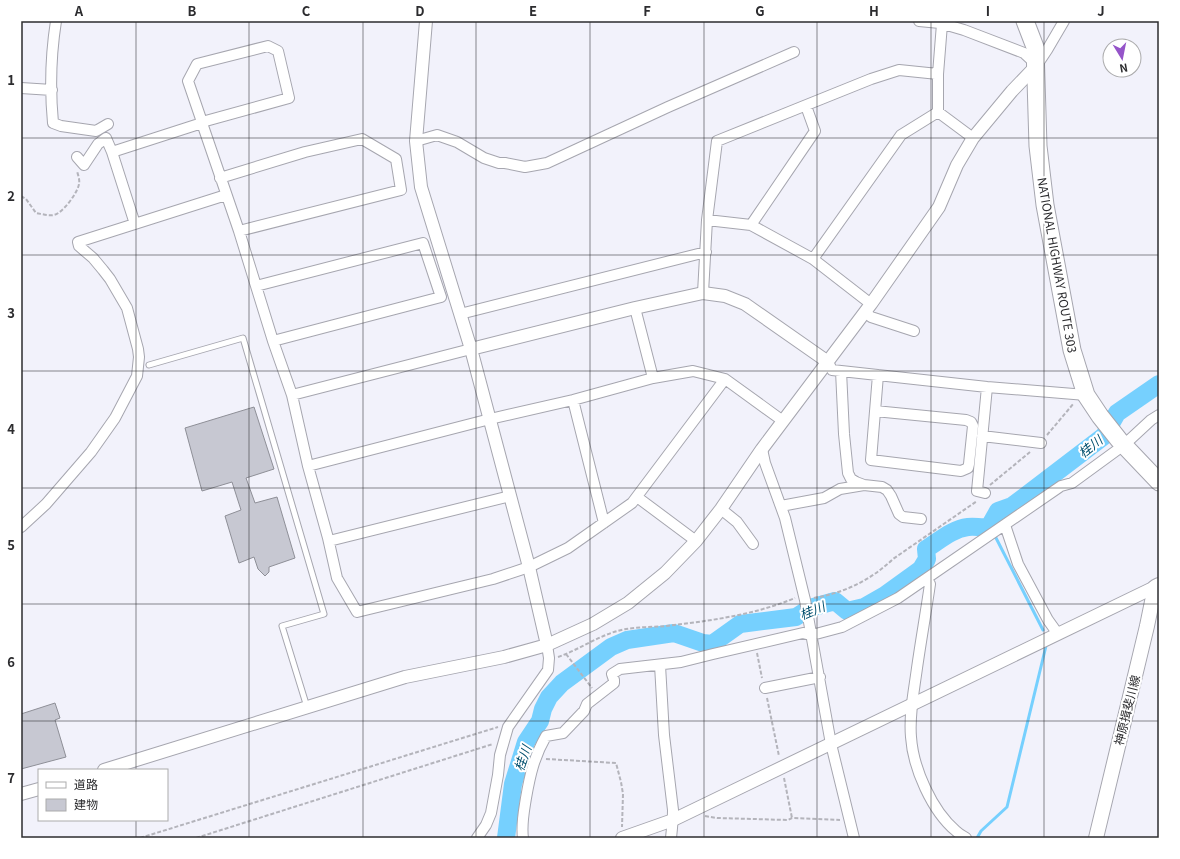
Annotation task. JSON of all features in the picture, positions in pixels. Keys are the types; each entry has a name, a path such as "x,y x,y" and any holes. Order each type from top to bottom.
{"highway":[{"name":"NATIONAL HIGHWAY ROUTE 303","path":"1025,21 1035,47 1038,146 1045,205 1072,350 1083,395 1121,443 1159,482"}],"main road":[{"name":"神原揖斐川線","path":"1096,838 1157,586"}],"street":[{"path":"56,21 53,40 53,123 61,126 96,130 108,124"},
{"path":"426,21 416,141 421,187 471,349 529,567 548,645 549,658 548,670 544,677 508,727 500,755 494,802 486,825 477,838"},
{"path":"919,21 942,24 964,30 1024,53 1036,65"},
{"path":"107,769 405,677 504,657 548,645 593,624 628,603 664,573 696,541 721,510 762,450 868,308 939,207 957,165 973,138 1036,65 1047,50 1064,21"},
{"path":"938,112 938,74 942,24"},
{"path":"112,152 202,122 289,98 278,50 268,46 196,64 188,81 202,122 220,178 239,231 273,341 292,394 308,466 329,541 337,578 357,612 493,579 529,567 568,548 632,503 725,379"},
{"path":"416,141 437,135 457,142 484,158 499,163 525,167 547,163 668,107 794,52"},
{"path":"703,293 707,220 717,142 871,79 899,70 938,74"},
{"path":"21,88 52,90"},
{"path":"751,225 815,131 806,106"},
{"path":"938,112 973,138"},
{"path":"813,258 900,136 938,112"},
{"path":"77,157 84,165 98,144 106,138 112,152 135,224"},
{"path":"220,178 305,152 362,139 396,159 401,190 239,231"},
{"path":"21,527 46,504 91,452 115,418 137,376 139,357 138,348 127,308 110,279 93,258 79,246 78,242 226,195"},
{"path":"707,220 751,225 813,258 868,308 871,317 914,331"},
{"path":"256,286 423,243 441,297 273,341"},
{"path":"460,314 706,252"},
{"path":"292,394 635,308 703,293 725,296 746,304 828,362 832,370 987,387 1083,395"},
{"path":"635,308 652,378"},
{"path":"308,466 490,419 574,400 652,378 693,370 725,379 783,421"},
{"path":"840,371 844,434 848,473 851,479 864,485 882,487 887,490 891,496 899,514 903,517 921,519"},
{"path":"875,411 966,420 971,422 973,426 968,468 961,471 871,460 875,411 878,375"},
{"path":"985,493 977,491 987,387"},
{"path":"574,400 604,523"},
{"path":"523,838 522,828 530,775 535,758 546,736 563,733 584,711 587,704 614,683 612,674 620,669 681,662 802,633 831,631 855,621 898,598 1061,486 1072,483 1121,443 1159,415"},
{"path":"982,436 1041,443"},
{"path":"762,450 765,463 785,518 805,597 832,744 854,838"},
{"path":"781,506 824,498 840,490 864,485"},
{"path":"329,541 510,496"},
{"path":"637,497 696,541"},
{"path":"721,510 737,522 753,544"},
{"path":"1005,525 1018,564 1048,620 1058,634"},
{"path":"927,579 930,584 912,705 911,722 913,751 916,764 935,806 956,831 966,838"},
{"path":"622,834 673,820 1157,586"},
{"path":"660,664 664,735 673,820 671,838"},
{"path":"765,688 820,677"},
{"path":"21,794 38,789"}],"lane":[{"path":"149,365 243,338 324,614 282,626 307,708"}],"path":[{"path":"21,196 26,199 36,213 54,215 60,212 65,208 79,185 76,165 77,157"},
{"path":"549,658 560,657 614,632 627,629 693,623 732,616 777,606 805,597 823,596 848,589 882,570 893,559 981,498 988,487 1041,443 1083,395"},
{"path":"755,644 792,818"},
{"path":"566,654 593,689 598,685"},
{"path":"140,838 502,726 508,727"},
{"path":"196,838 494,744 503,744"},
{"path":"535,758 616,763 622,788 622,834"},
{"path":"688,813 718,818 788,820 792,818 841,820 849,818"}],"building":[{"path":"254,407 274,469 246,478 255,503 277,497 295,558 269,567 269,572 265,576 258,569 254,557 239,563 225,516 241,510 232,482 202,491 185,428"},
{"path":"55,703 60,718 55,720 66,757 21,769 21,714"}],"waterway":[{"name":"桂川","path":"506,838 513,784 526,742 540,721 543,709 549,697 562,683 611,647 627,640 674,633 703,643 712,644 740,624 796,617 810,608 835,601 847,611 864,607 885,595 921,569 927,559 926,549 946,536 962,528 989,527 998,511 1012,506 1104,436 1117,413 1159,384"},
{"path":"995,536 1043,630"},
{"name":"桂川","path":"915,573 918,581"},
{"path":"977,838 981,831 1007,807 1046,646"}]}
